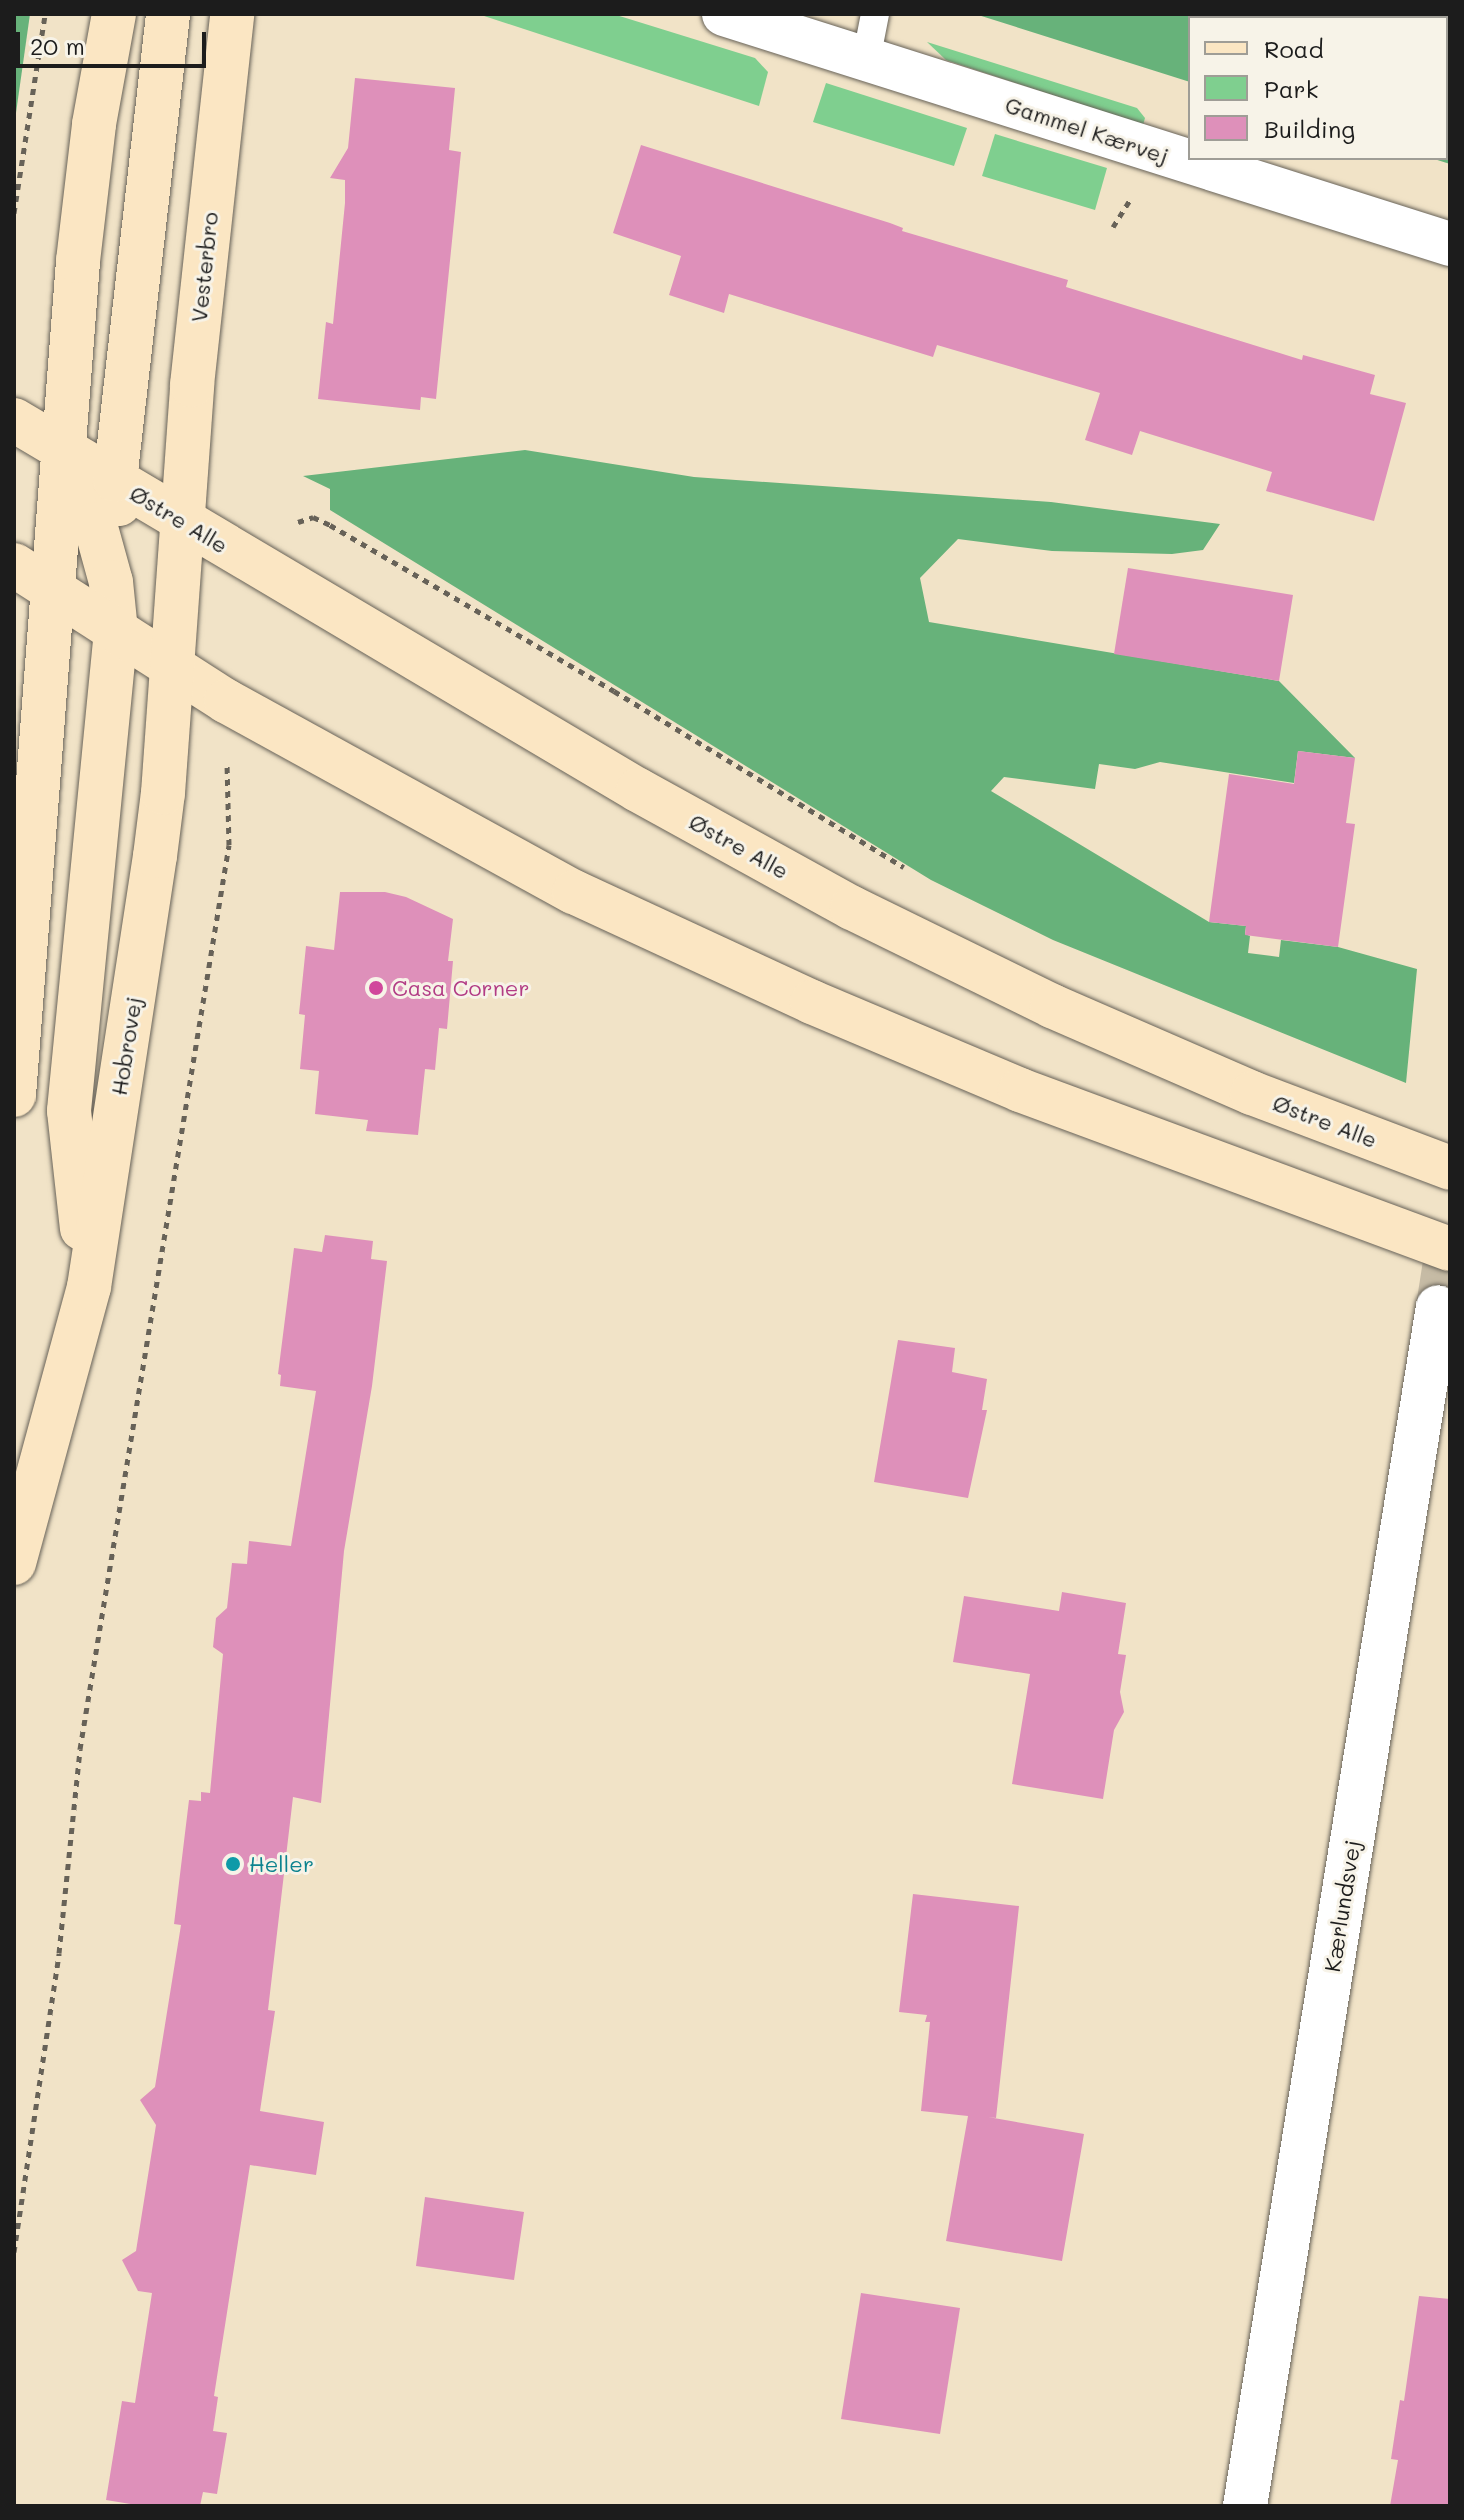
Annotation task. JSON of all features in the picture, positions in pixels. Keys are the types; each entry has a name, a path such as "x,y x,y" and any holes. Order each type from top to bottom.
{"main road":[{"path":"14,1095 82,230 94,124 114,14"},
{"path":"168,14 115,480 124,537 138,587 171,666"},
{"name":"Vesterbro","path":"182,520 192,385 232,14"},
{"name":"Østre Alle","path":"14,420 638,790 852,908 1052,1006 1238,1087 1450,1168"},
{"path":"65,450 103,553 111,582 116,631 69,1111 89,1287"},
{"name":"Hobrovej","path":"14,1563 89,1287 157,840 182,520"},
{"path":"14,565 284,735 574,892 812,1002 1020,1090 1450,1249"}],"street":[{"name":"Gammel Kærvej","path":"724,14 1450,244"},
{"name":"Kærlundsvej","path":"1245,2506 1438,1307"}],"lane":[{"path":"866,60 875,14"}],"path":[{"path":"14,213 45,14"},
{"path":"313,517 614,691 917,874"},
{"path":"14,2252 59,1953 80,1749 229,845 228,823"}],"green space":[{"path":"14,14 30,14 14,127"},
{"path":"478,14 613,14 755,58 768,72 759,106"},
{"path":"975,14 1450,14 1450,164 1437,160 1448,160 1448,16 1188,16 1188,81"},
{"path":"927,42 1137,108 1145,118 1143,125 946,60"},
{"path":"826,83 967,128 954,166 813,122"},
{"path":"995,134 1107,168 1095,210 982,176"},
{"path":"525,450 694,477 1051,502 1220,524 1203,550 1172,554 1052,551 958,539 920,578 929,622 1279,681 1355,758 1298,751 1294,783 1160,762 1135,769 1099,764 1095,789 1004,777 991,791 1209,922 1246,926 1245,934 1250,936 1248,953 1279,957 1281,940 1338,947 1417,969 1406,1083 1053,940 931,880 330,510 330,489 303,476"}],"building":[{"path":"355,78 455,88 449,150 461,152 436,399 421,397 420,410 318,399 326,322 333,324 345,203 345,180 330,178 348,148"},
{"path":"641,145 890,223 903,228 902,231 1068,280 1066,287 1302,360 1303,355 1375,375 1370,394 1406,403 1374,521 1266,491 1272,472 1140,431 1132,455 1085,440 1100,393 937,345 933,357 729,294 724,313 669,295 681,256 613,233"},
{"path":"1128,568 1293,595 1279,681 1114,654"},
{"path":"1298,751 1355,758 1346,823 1355,824 1338,947 1245,935 1246,926 1209,922 1229,774 1294,784"},
{"name":"Casa Corner","path":"340,892 385,892 406,897 453,919 448,961 453,961 447,1029 439,1028 435,1070 425,1069 418,1135 366,1131 368,1120 315,1114 319,1071 300,1069 305,1015 299,1014 306,946 334,950"},
{"path":"325,1235 373,1241 371,1259 387,1261 372,1386 344,1551 321,1803 293,1797 268,2010 275,2011 260,2111 324,2122 316,2175 250,2165 214,2396 218,2397 213,2431 227,2433 217,2494 203,2492 200,2506 143,2506 106,2500 122,2401 135,2403 152,2293 138,2291 122,2260 136,2251 156,2125 140,2100 155,2087 181,1925 174,1924 189,1800 201,1801 201,1792 210,1793 223,1654 213,1647 216,1618 227,1608 232,1563 247,1564 249,1541 291,1546 316,1391 280,1386 281,1375 278,1374 294,1248 322,1252"},
{"path":"898,1340 955,1348 952,1372 987,1379 982,1410 987,1410 968,1498 874,1482"},
{"path":"1062,1592 1126,1603 1118,1654 1126,1655 1120,1692 1124,1712 1114,1730 1103,1799 1012,1784 1030,1674 953,1662 964,1596 1059,1611"},
{"path":"913,1894 1019,1906 996,2118 988,2117 1084,2134 1062,2261 946,2241 968,2116 921,2111 930,2022 925,2022 927,2015 899,2012"},
{"path":"425,2197 524,2212 514,2280 416,2266"},
{"path":"861,2293 960,2308 940,2434 841,2419"},
{"path":"1419,2296 1450,2299 1450,2506 1390,2506 1398,2460 1391,2459 1400,2400 1404,2401"}],"tunnel":[{"path":"1438,1307 1450,1230"}],"place":[{"name":"Casa Corner","path":"376,988"},
{"name":"Heller","path":"233,1864"}]}
